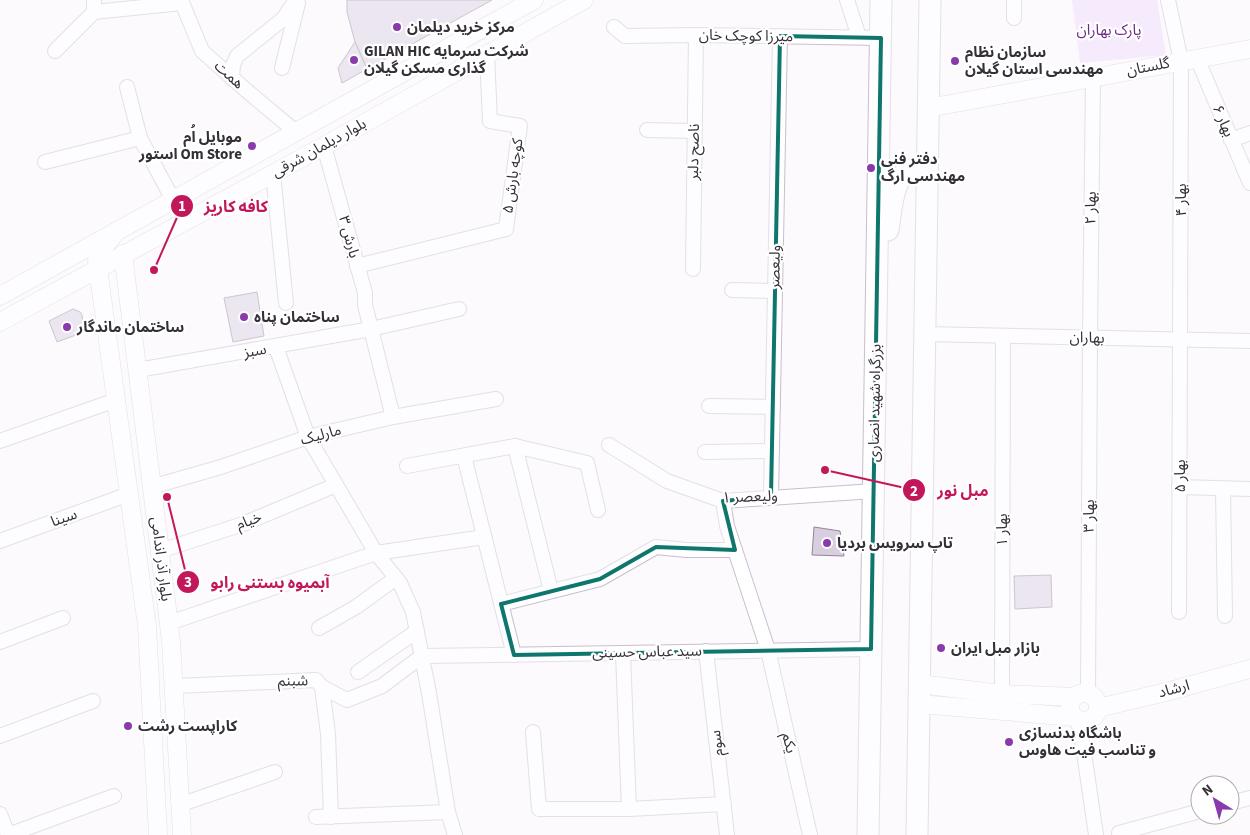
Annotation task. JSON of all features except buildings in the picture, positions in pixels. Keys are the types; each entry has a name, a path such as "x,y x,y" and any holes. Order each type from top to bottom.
{"highway":[{"name":"بزرگراه شهید انصاری","path":"868,835 882,0"},
{"path":"917,835 930,0"},
{"path":"877,296 896,184 900,177 909,170 916,168 927,170"}],"main road":[{"name":"بلوار دیلمان شرقی","path":"0,296 534,0"},
{"name":"بلوار دیلمان شرقی","path":"0,322 324,146 584,0"},
{"name":"گلستان","path":"928,108 1250,48"},
{"path":"296,132 324,146"},
{"path":"99,268 97,261 98,253 116,232"},
{"name":"بلوار آذر اندامی","path":"123,254 169,623 175,686 182,835"},
{"name":"بلوار آذر اندامی","path":"99,268 147,626 158,835"},
{"path":"105,317 112,310 121,308 130,312"},
{"name":"ارشاد","path":"919,694 1002,694 1087,700 1166,692 1250,669"},
{"path":"150,688 175,686"},
{"path":"919,694 1082,721 1091,719 1097,712 1087,700 1072,700 1070,709 1076,719"}],"street":[{"path":"282,68 298,0"},
{"path":"232,78 233,65 237,56 283,19 298,0"},
{"path":"848,0 860,37"},
{"path":"1014,0 1014,18"},
{"path":"1168,0 1189,60"},
{"name":"همت","path":"94,6 182,2 202,50 296,132"},
{"path":"55,51 94,6"},
{"name":"میرزا کوچک خان","path":"614,27 625,36 696,35 881,38"},
{"name":"ناصح دلبر","path":"693,269 696,35"},
{"name":"ولیعصر","path":"771,497 780,36"},
{"name":"کوچه بارش ۵","path":"357,266 506,229 520,126 490,121 487,54"},
{"name":"بهار ۶","path":"1189,60 1231,140 1250,183"},
{"name":"بهار ۴","path":"1180,340 1189,60"},
{"name":"بهار ۲","path":"1090,338 1093,78"},
{"path":"127,87 140,138 173,200"},
{"path":"647,130 694,131"},
{"path":"1231,140 1250,133"},
{"path":"45,162 140,138"},
{"name":"بارش ۳","path":"324,146 365,293 371,329 393,417"},
{"path":"273,173 286,303"},
{"path":"732,290 775,291"},
{"name":"سبز","path":"138,370 276,347 459,310"},
{"name":"بهاران","path":"924,334 1250,341"},
{"name":"بهار ۱","path":"1002,694 1003,336"},
{"name":"بهار ۳","path":"1087,700 1090,338"},
{"name":"بهار ۵","path":"1179,612 1180,340"},
{"path":"276,347 308,437 376,553 396,578 413,612 430,693 448,812 455,835"},
{"name":"مارلیک","path":"151,487 308,437 393,417 496,399"},
{"path":"0,441 116,400"},
{"path":"709,406 773,407"},
{"name":"ولیعصر ۱","path":"609,445 667,481 723,501 874,491"},
{"path":"515,446 551,592"},
{"path":"407,466 515,446 587,463 598,510"},
{"path":"705,452 772,451"},
{"path":"464,456 514,655"},
{"name":"خیام","path":"160,551 243,524 336,485"},
{"path":"1179,487 1250,489"},
{"path":"1223,489 1225,616"},
{"name":"سینا","path":"0,541 129,494"},
{"name":"یکم","path":"723,501 735,550 768,650 810,835"},
{"path":"169,623 376,553 484,537"},
{"path":"501,604 600,579 656,547 686,550 735,550"},
{"path":"319,628 356,607 396,578"},
{"path":"0,642 63,618"},
{"path":"358,672 417,631"},
{"name":"سید عباس حسینی","path":"422,656 871,648"},
{"name":"سوم","path":"706,651 727,835"},
{"path":"623,653 629,809"},
{"name":"شبنم","path":"175,686 316,680 322,687 347,700 382,686 422,656"},
{"path":"322,687 328,734 331,817"},
{"path":"0,736 93,701"},
{"path":"1076,719 1083,746 1096,835"},
{"path":"533,732 539,809 629,809 724,804"},
{"path":"182,804 275,772"},
{"path":"0,814 8,835 114,796"},
{"path":"316,817 448,812"},
{"path":"1118,833 1190,814"}],"highlighted area":[{"path":"780,36 881,38 871,649 514,655 501,604 600,579 656,547 735,550 723,501 771,497"}],"green space":[{"name":"پارک بهاران","path":"1072,0 1157,0 1166,55 1080,63"}],"place":[{"name":"مرکز خرید دیلمان","path":"397,27"},
{"name":"GILAN HIC شرکت سرمایه گذاری مسکن گیلان","path":"354,60"},
{"name":"سازمان نظام مهندسی استان گیلان","path":"955,61"},
{"name":"موبایل اُم استور Om Store","path":"252,146"},
{"name":"دفتر فنی مهندسی ارگ","path":"871,168"},
{"name":"کافه کاریز","path":"154,270"},
{"name":"ساختمان پناه","path":"244,317"},
{"name":"ساختمان ماندگار","path":"67,327"},
{"name":"مبل نور","path":"825,470"},
{"name":"آبمیوه بستنی رابو","path":"167,497"},
{"name":"تاپ سرویس بردیا","path":"827,543"},
{"name":"بازار مبل ایران","path":"941,648"},
{"name":"کاراپست رشت","path":"128,726"},
{"name":"باشگاه بدنسازی و تناسب فیت هاوس","path":"1009,742"}]}
